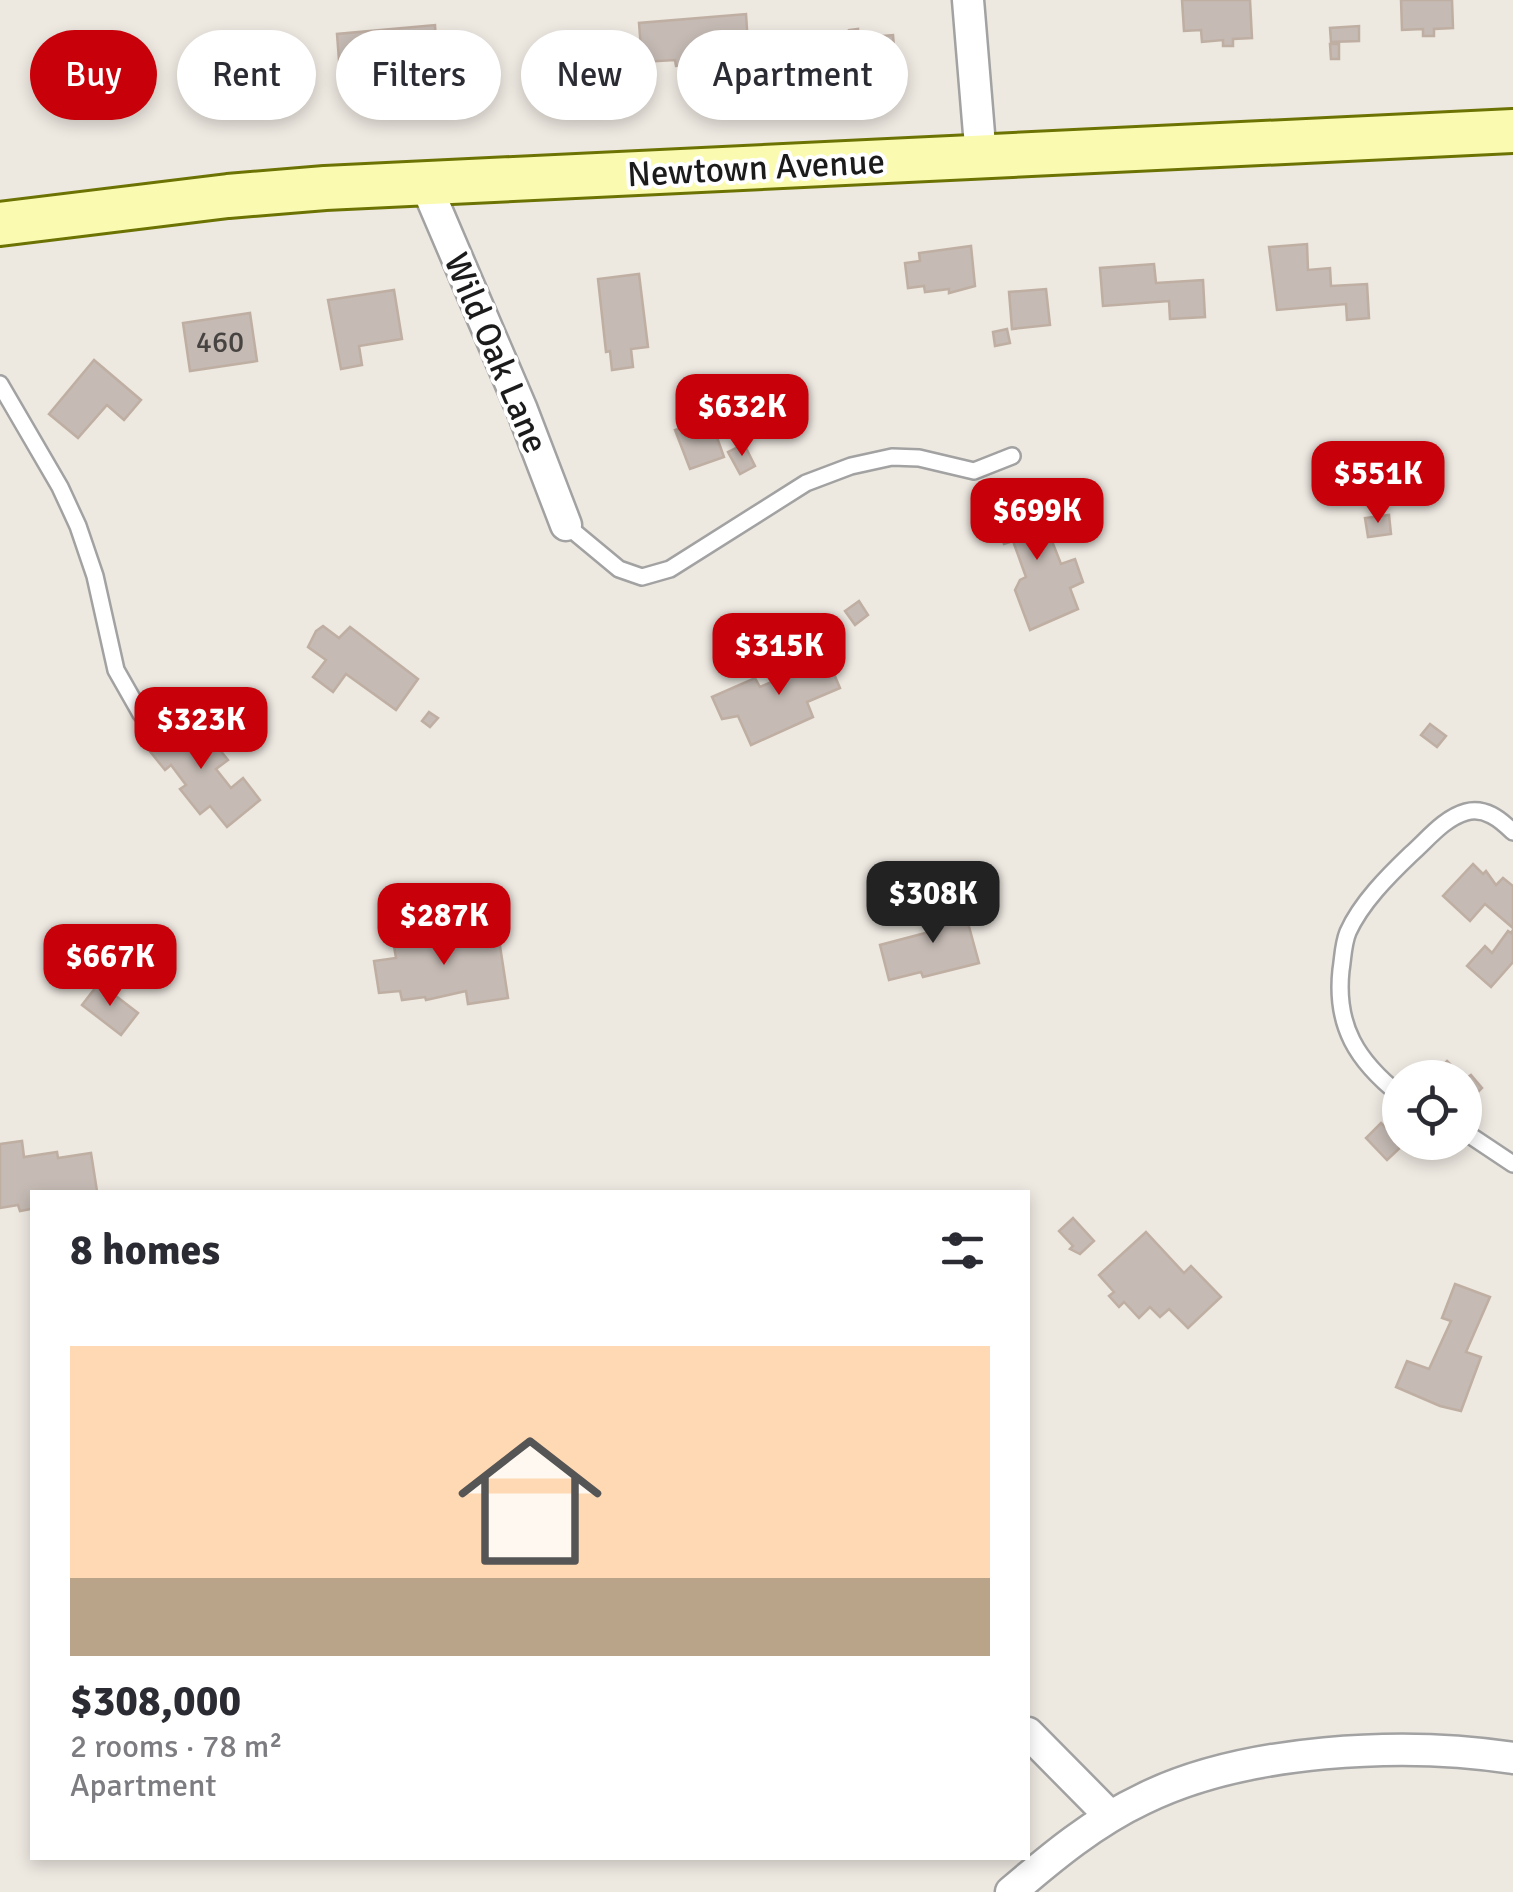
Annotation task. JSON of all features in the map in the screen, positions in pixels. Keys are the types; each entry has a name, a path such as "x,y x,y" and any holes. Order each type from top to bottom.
{"street":[{"path":"968,0 981,158"},
{"name":"Newtown Avenue","path":"0,224 228,196 425,183 1513,131"},
{"name":"Wild Oak Lane","path":"425,183 566,525"},
{"path":"1030,1735 1110,1816"},
{"path":"1011,1892 1110,1816 1180,1784 1296,1758 1398,1748 1513,1758"}],"lane":[{"path":"0,384 78,526 95,576 116,670 141,714"},
{"path":"566,525 619,569 642,576 670,569 806,483 851,466 892,457 919,458 974,471 1012,456"},
{"path":"1382,1081 1346,1035 1340,980 1348,933 1376,890 1450,819 1466,812 1483,811 1513,832"},
{"path":"1482,1143 1513,1164"}],"building":[{"path":"1182,0 1250,0 1252,38 1233,39 1233,46 1223,46 1223,40 1202,42 1201,30 1184,31"},
{"path":"1401,0 1452,0 1453,28 1434,29 1434,36 1423,36 1423,29 1402,30"},
{"path":"746,14 747,30 677,30 676,66 675,60 657,61 657,30 640,30 639,23"},
{"path":"435,25 435,30 381,30"},
{"path":"1359,26 1359,41 1331,42 1330,28"},
{"path":"1330,44 1339,44 1339,59 1331,59"},
{"path":"1307,244 1308,270 1330,268 1331,286 1367,284 1369,318 1347,320 1346,304 1277,310 1269,247"},
{"path":"971,246 975,286 949,293 949,289 925,292 924,286 908,288 905,263 920,261 919,253"},
{"path":"1154,264 1156,283 1203,280 1205,317 1170,319 1169,301 1103,306 1100,268"},
{"path":"639,274 648,347 631,349 633,367 612,370 610,351 606,352 598,279"},
{"path":"1046,289 1050,325 1012,329 1009,292"},
{"path":"394,290 402,339 359,346 362,365 341,369 328,300"},
{"path":"250,313 257,361 190,371 183,323"},
{"path":"1007,329 1010,343 995,346 993,332"},
{"path":"94,360 141,400 124,420 107,405 78,438 49,414"},
{"path":"710,418 724,457 690,469 675,430"},
{"path":"744,444 755,466 740,474 728,452"},
{"path":"1033,493 1061,564 1075,559 1083,582 1070,588 1078,609 1030,630 1015,590 1026,577 1013,541 1004,544 991,509"},
{"path":"1389,515 1391,534 1368,537 1365,518"},
{"path":"859,601 868,615 855,625 845,611"},
{"path":"323,626 339,638 350,627 418,679 396,710 346,674 333,692 313,677 326,660 308,647"},
{"path":"823,648 840,688 807,702 813,717 751,745 738,716 722,719 712,697 755,678 760,687 794,672 790,663"},
{"path":"429,712 438,718 430,727 422,721"},
{"path":"176,718 192,739 204,730 228,760 216,769 231,788 243,778 260,800 227,827 210,806 200,814 180,789 186,785 171,765 165,770 144,744"},
{"path":"1430,724 1446,736 1437,747 1421,735"},
{"path":"1473,864 1483,874 1486,871 1496,885 1503,878 1513,886 1513,928 1485,904 1470,921 1443,896"},
{"path":"962,901 979,963 923,977 921,972 889,980 880,945 929,932 923,911"},
{"path":"420,929 422,940 439,937 439,942 498,933 508,998 468,1004 466,991 426,1000 402,1000 400,991 379,993 374,961 396,958 392,934"},
{"path":"1513,930 1513,962 1491,987 1467,966 1485,946 1492,953 1508,931"},
{"path":"158,960 173,974 161,987 146,973"},
{"path":"99,983 138,1013 121,1035 82,1005"},
{"path":"1382,1124 1382,1155 1366,1138"},
{"path":"22,1141 24,1157 57,1152 58,1158 91,1153 97,1190 30,1190 30,1209 20,1211 18,1205 0,1208 0,1144"},
{"path":"1073,1218 1094,1241 1080,1254 1070,1249 1073,1246 1059,1231"},
{"path":"1146,1232 1184,1273 1191,1266 1221,1297 1188,1328 1169,1309 1160,1317 1150,1307 1139,1318 1124,1302 1119,1307 1109,1296 1114,1292 1099,1275"},
{"path":"1455,1284 1490,1297 1466,1352 1481,1357 1461,1411 1396,1387 1407,1361 1429,1369 1451,1321 1442,1318"}]}
